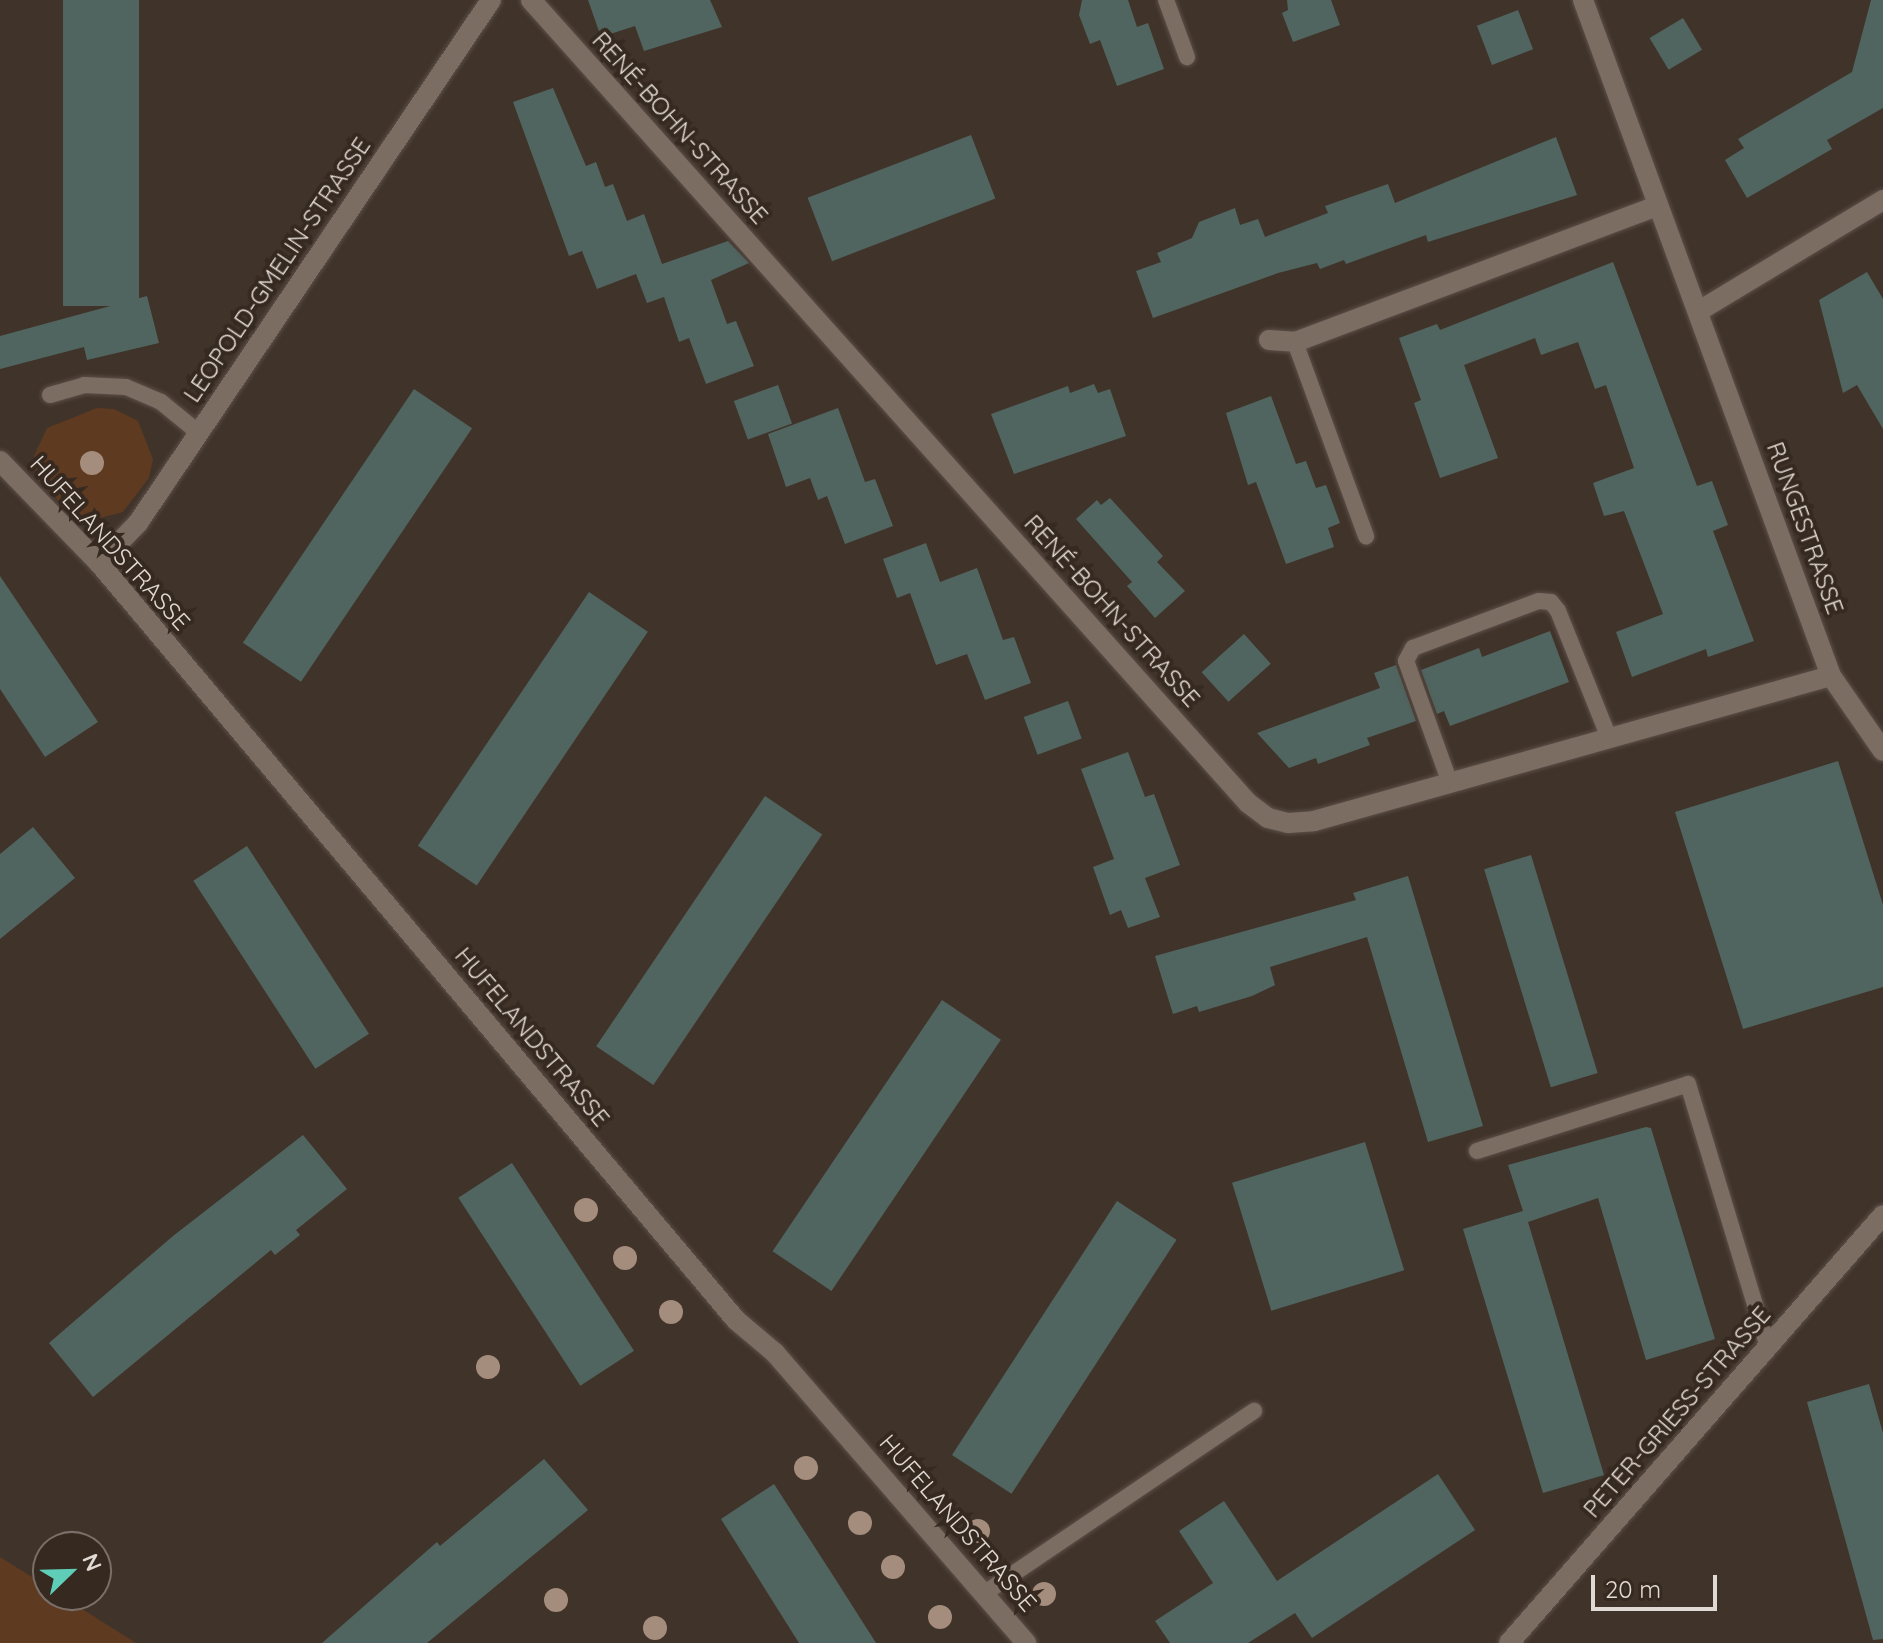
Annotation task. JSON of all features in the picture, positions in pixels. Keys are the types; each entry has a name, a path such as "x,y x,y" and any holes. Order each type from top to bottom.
{"street":[{"name":"LEOPOLD-GMELIN-STRASSE","path":"99,563 138,523 491,0"},
{"name":"RENÉ-BOHN-STRASSE","path":"531,0 1248,803 1268,818 1301,822 1831,676"},
{"name":"RUNGESTRASSE","path":"1583,0 1831,676 1883,751"},
{"path":"1699,311 1883,200"},
{"path":"1269,340 1295,342 1657,206"},
{"name":"HUFELANDSTRASSE","path":"0,461 99,563 736,1320 775,1353 1026,1643"},
{"name":"PETER-GRIESS-STRASSE","path":"1509,1643 1883,1215"}],"lane":[{"path":"1166,0 1187,57"},
{"path":"1295,342 1366,536"},
{"path":"50,395 84,385 126,387 161,402 199,433"},
{"path":"1450,783 1406,661 1413,648 1539,601 1551,602 1558,611 1609,738"},
{"path":"1477,1151 1688,1084 1768,1348"},
{"path":"985,1593 1254,1411"}],"shaded area":[{"path":"97,408 114,409 138,421 153,459 149,478 123,512 89,521 76,518 38,480 34,456 47,428"},
{"path":"0,1557 32,1577 32,1611 85,1611 136,1643 0,1643"}],"building":[{"path":"63,0 139,0 139,306 63,306"},
{"path":"588,0 710,0 722,27 644,51 635,26 601,37"},
{"path":"1082,0 1128,0 1137,27 1148,23 1164,69 1117,86 1100,40 1090,44 1079,15"},
{"path":"1287,0 1331,0 1340,25 1293,42 1282,13 1288,10"},
{"path":"1871,0 1883,0 1883,108 1827,140 1832,149 1747,198 1725,160 1744,148 1738,139 1852,72"},
{"path":"1518,10 1533,49 1492,65 1477,26"},
{"path":"1683,18 1702,50 1669,70 1650,38"},
{"path":"553,88 586,166 596,162 605,187 613,184 627,221 644,214 662,264 728,241 749,263 711,280 727,324 736,321 754,366 706,384 689,338 679,342 664,297 647,303 636,274 597,289 582,251 569,256 513,102"},
{"path":"971,135 995,198 832,261 808,198"},
{"path":"1556,137 1577,195 1428,242 1426,235 1346,264 1344,260 1320,269 1317,263 1278,273 1153,318 1136,271 1161,262 1157,253 1192,238 1199,222 1235,208 1240,225 1258,219 1265,237 1328,213 1325,206 1388,184 1395,203"},
{"path":"1613,262 1697,486 1712,481 1728,525 1713,531 1754,641 1708,657 1706,649 1632,677 1616,632 1663,614 1624,511 1604,516 1593,483 1634,468 1606,385 1595,389 1578,342 1541,355 1535,338 1464,365 1498,458 1440,478 1414,403 1421,400 1399,338 1437,324 1440,330"},
{"path":"1867,272 1883,299 1883,429 1857,385 1843,393 1819,300"},
{"path":"147,296 159,343 87,360 84,347 0,369 0,336"},
{"path":"1094,384 1098,393 1110,389 1126,436 1014,474 991,414 1068,386 1070,393"},
{"path":"778,385 792,424 748,440 734,401"},
{"path":"414,389 472,428 301,682 243,643"},
{"path":"1271,396 1296,464 1306,461 1316,488 1326,485 1340,523 1328,528 1334,547 1286,564 1256,482 1248,485 1226,413"},
{"path":"838,408 865,482 875,479 893,526 845,544 827,496 818,500 810,478 786,487 768,434"},
{"path":"1110,498 1163,556 1157,562 1185,591 1155,618 1127,586 1132,582 1076,519 1097,500 1101,505"},
{"path":"926,543 940,582 977,568 1003,640 1014,637 1031,683 985,700 967,654 936,665 910,593 897,598 883,559"},
{"path":"0,576 98,722 45,757 0,689"},
{"path":"589,592 648,632 477,885 418,846"},
{"path":"1550,631 1569,682 1450,726 1444,711 1437,714 1421,670 1479,648 1482,657"},
{"path":"1244,634 1271,664 1228,702 1202,672"},
{"path":"1396,665 1416,721 1367,738 1370,745 1318,764 1316,758 1289,768 1257,733 1380,688 1374,673"},
{"path":"1068,701 1082,739 1038,755 1024,717"},
{"path":"1128,752 1145,797 1154,794 1180,865 1145,878 1160,917 1128,928 1121,910 1110,915 1093,867 1114,859 1081,769"},
{"path":"1838,761 1883,905 1883,987 1743,1029 1675,812"},
{"path":"765,796 822,835 653,1085 596,1046"},
{"path":"33,827 75,878 0,939 0,854"},
{"path":"247,846 369,1034 315,1069 193,881"},
{"path":"1531,855 1598,1073 1551,1087 1484,869"},
{"path":"1408,876 1483,1126 1428,1142 1367,937 1270,967 1275,985 1252,996 1199,1012 1197,1006 1173,1014 1155,956 1356,900 1353,893"},
{"path":"942,1000 1001,1040 831,1291 773,1251"},
{"path":"1651,1128 1715,1339 1646,1360 1598,1198 1528,1222 1604,1475 1543,1493 1463,1229 1523,1211 1508,1165"},
{"path":"303,1135 347,1189 296,1230 300,1235 275,1255 271,1250 93,1397 49,1343 173,1236"},
{"path":"1365,1142 1404,1270 1271,1311 1232,1183"},
{"path":"512,1163 634,1351 580,1386 458,1198"},
{"path":"1117,1201 1177,1240 1012,1494 952,1455"},
{"path":"1869,1384 1883,1433 1883,1639 1873,1640 1807,1402"},
{"path":"544,1459 588,1510 427,1643 322,1643 437,1542 440,1546"},
{"path":"1438,1474 1475,1530 1312,1638 1295,1613 1248,1643 1170,1643 1155,1621 1213,1583 1179,1531 1224,1501 1277,1581"},
{"path":"774,1484 876,1643 799,1643 721,1519"}]}
